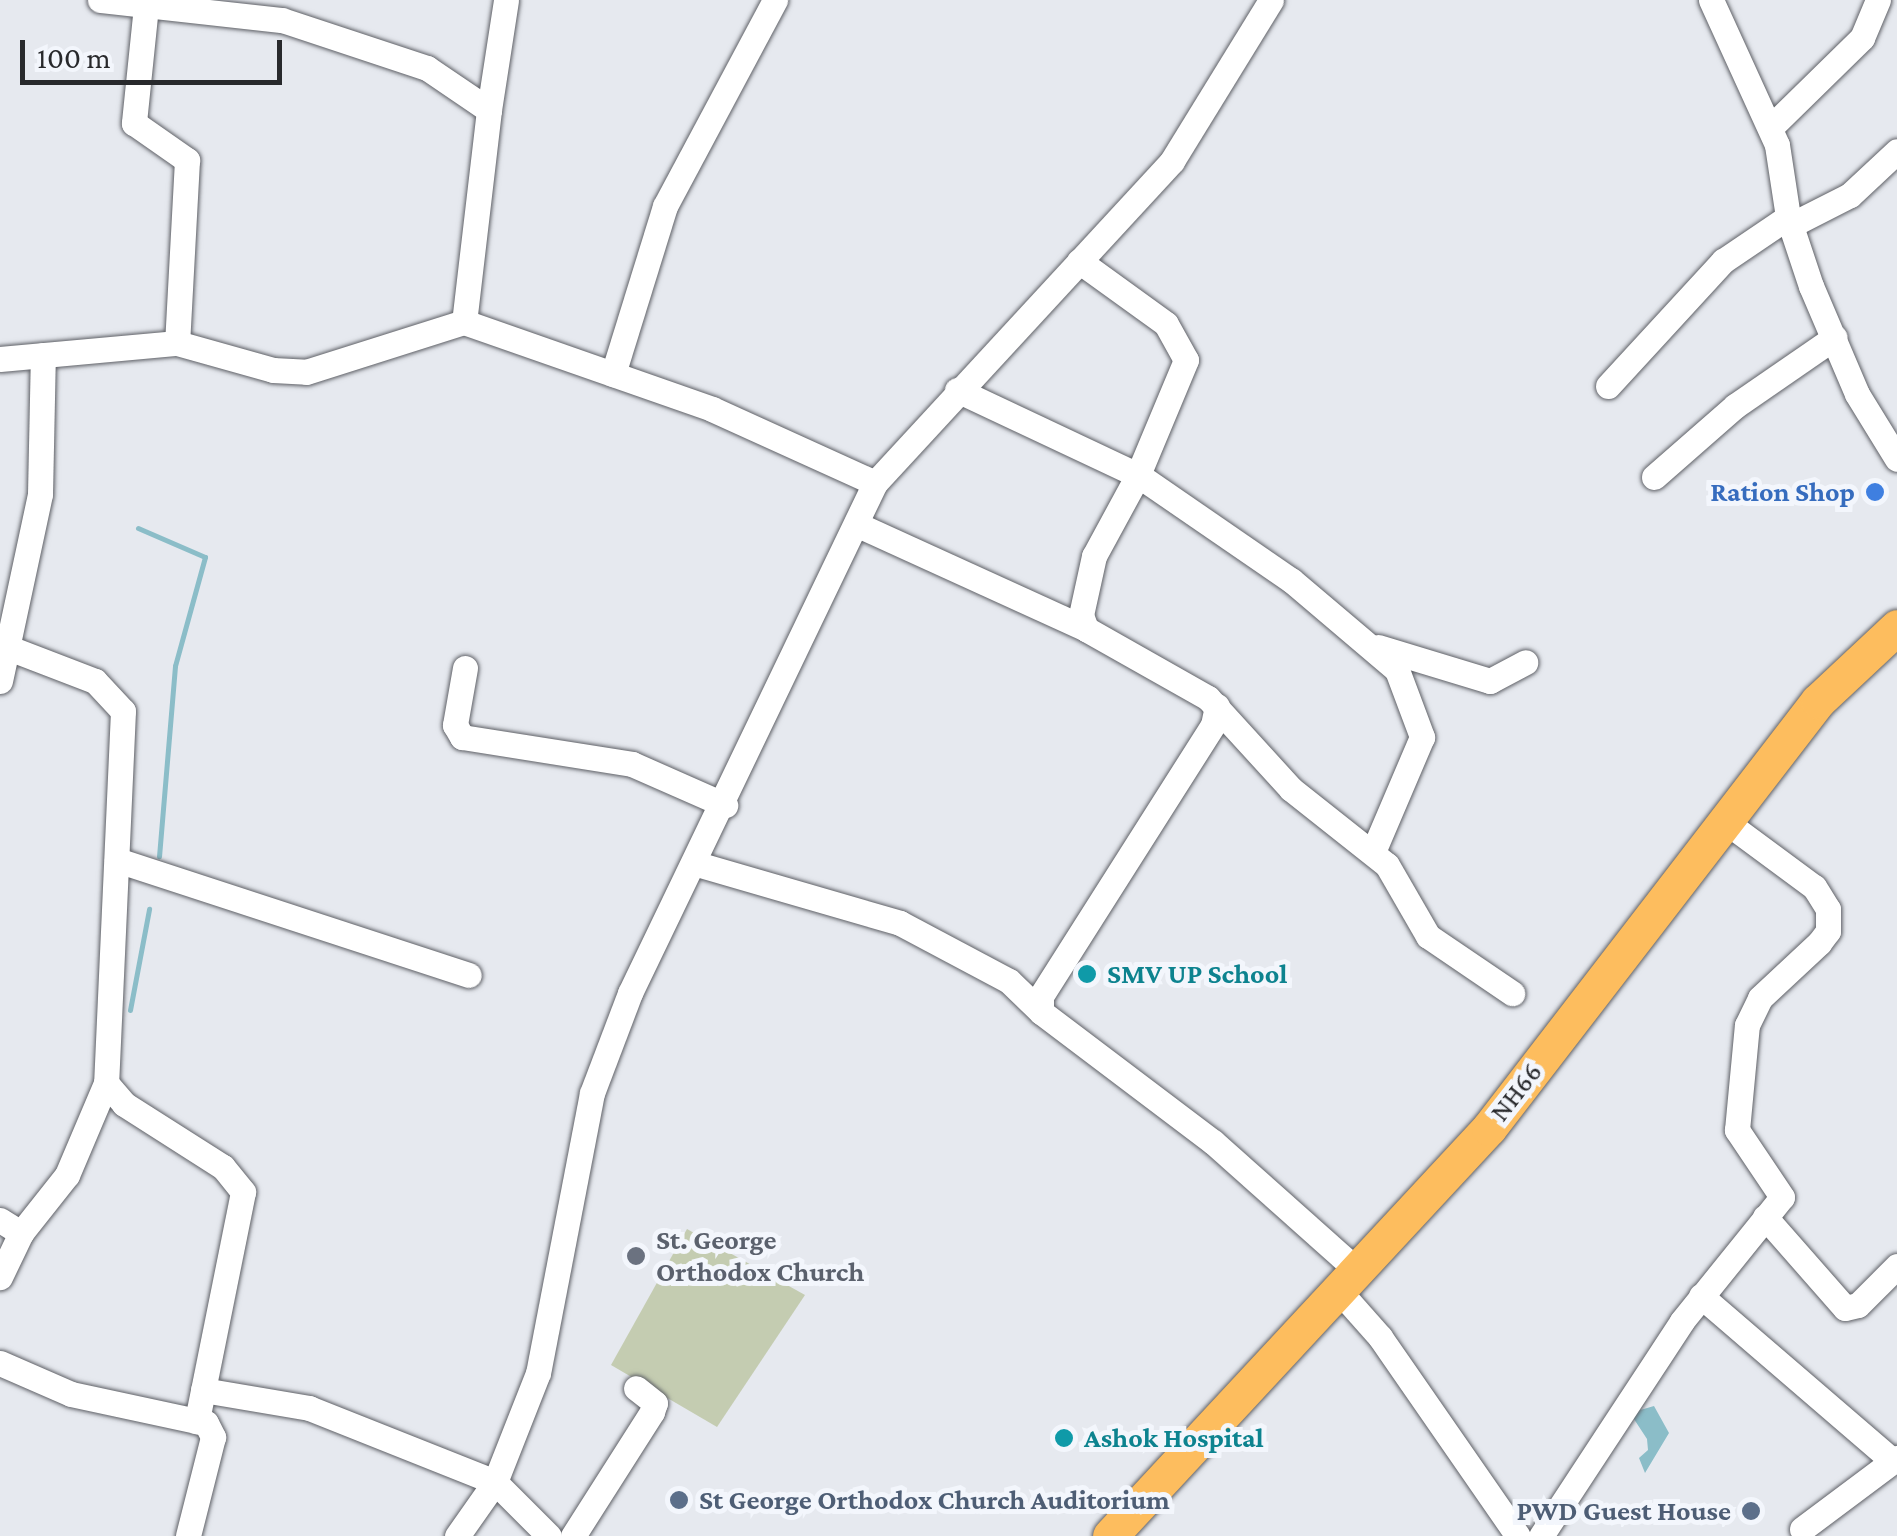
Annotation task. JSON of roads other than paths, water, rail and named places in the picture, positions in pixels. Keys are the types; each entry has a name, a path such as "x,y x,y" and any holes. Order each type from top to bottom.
{"highway":[{"name":"NH66","path":"1122,1532 1489,1128 1729,824 1818,702 1897,627"}],"street":[{"path":"100,0 146,6 264,10 427,68 489,110"},
{"path":"464,322 506,0"},
{"path":"612,374 665,206 775,0"},
{"path":"458,1536 494,1482 538,1373 592,1093 630,993 726,805 875,483 1172,161 1271,0"},
{"path":"1711,0 1770,128 1789,221 1857,394 1897,459"},
{"path":"1770,128 1862,38 1878,0"},
{"path":"146,6 134,124 188,160 177,342"},
{"path":"1608,386 1723,261 1789,221 1850,195 1897,152"},
{"path":"1079,261 1166,324 1183,346 1181,380 1085,580 1086,628"},
{"path":"0,359 177,342 273,370 306,372 464,322 712,409 875,483"},
{"path":"1654,477 1735,406 1835,337"},
{"path":"0,681 46,451 43,355"},
{"path":"957,390 1138,475 1373,646 1410,693 1422,737 1372,852"},
{"path":"856,524 1086,628 1217,706 1290,788 1372,852 1398,879 1428,936 1512,992"},
{"path":"1373,646 1490,682 1525,662"},
{"path":"0,1277 11,1227 67,1175 106,1083 125,725 116,697 65,665 9,648"},
{"path":"465,668 455,725 462,737 632,764 726,805"},
{"path":"1041,1012 1042,996 1213,724 1217,706"},
{"path":"1541,1536 1702,1296 1782,1191 1737,1130 1746,1025 1760,998 1819,943 1830,920 1824,897 1814,887 1729,824"},
{"path":"117,860 469,975"},
{"path":"697,864 900,923 1009,981 1041,1012 1213,1142 1350,1283 1380,1338 1518,1536"},
{"path":"106,1083 124,1104 223,1167 243,1192 197,1421"},
{"path":"1765,1217 1845,1308 1858,1305 1897,1266"},
{"path":"1702,1296 1895,1459 1802,1529"},
{"path":"0,1363 71,1394 197,1421 212,1436 188,1536"},
{"path":"573,1536 652,1412 655,1403 636,1388"},
{"path":"204,1390 310,1408 494,1482 550,1536"}],"water":[{"path":"1654,1406 1669,1433 1645,1473 1639,1458 1648,1450 1647,1439 1630,1413"}],"waterway":[{"path":"138,528 205,557 175,666 159,856"},
{"path":"130,1010 149,909"}],"place":[{"name":"Ration Shop","path":"1875,492"},
{"name":"SMV UP School","path":"1087,974"},
{"name":"St. George Orthodox Church","path":"636,1256"},
{"name":"Ashok Hospital","path":"1064,1438"},
{"name":"St George Orthodox Church Auditorium","path":"679,1500"},
{"name":"PWD Guest House","path":"1751,1511"}]}
